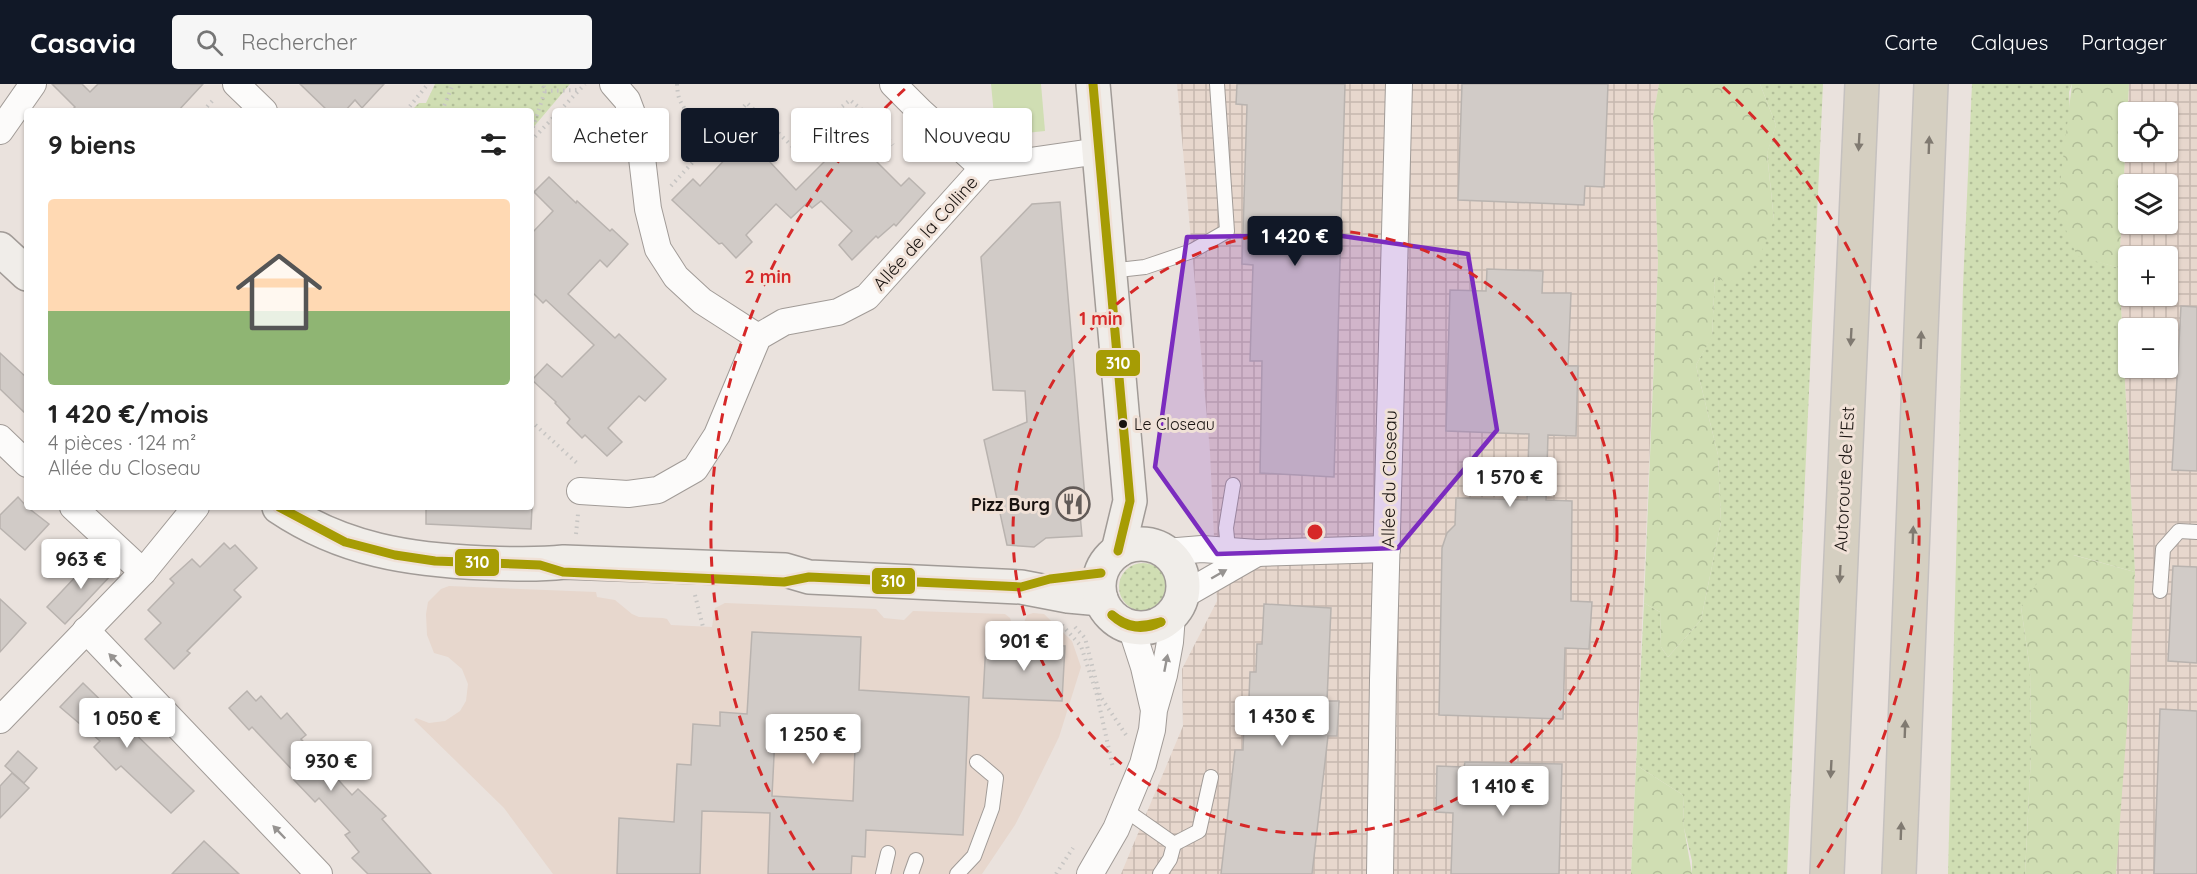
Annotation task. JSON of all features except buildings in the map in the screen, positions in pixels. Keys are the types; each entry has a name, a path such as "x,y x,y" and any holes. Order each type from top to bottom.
{"highway":[{"name":"Autoroute de l’Est","path":"1827,874 1862,84"},
{"path":"1899,874 1931,84"}],"street":[{"path":"0,131 33,84"},
{"path":"580,491 628,494 658,489 695,469 717,435 758,337 702,300 676,277 658,249 648,211 639,132 627,100 613,84"},
{"path":"893,84 983,168"},
{"path":"1093,84 1130,501 1107,574 1108,612 1118,621 1131,627 1153,626 1163,622 1177,605 1257,553"},
{"name":"Allée du Closeau","path":"1380,874 1399,84"},
{"path":"226,91 258,108"},
{"name":"Allée de la Colline","path":"758,337 784,322 838,312 867,297 983,168 1099,151"},
{"path":"0,249 24,271"},
{"path":"0,438 24,461"},
{"path":"1090,874 1116,829 1143,764 1164,675 1181,574 1177,564 1159,549 1130,501"},
{"path":"76,510 143,572"},
{"path":"0,720 143,572 194,510"},
{"path":"285,510 345,542 395,555 435,561 540,565 563,572 784,582 808,577 1022,587 1068,596 1107,574 1135,544 1159,549 1228,549 1257,553 1387,549"},
{"path":"1131,627 1144,667 1154,710"},
{"path":"86,630 319,874"}],"lane":[{"path":"1109,271 1145,267 1192,251 1227,231 1217,84"},
{"path":"1228,549 1226,528 1233,486"},
{"path":"2160,591 2163,549 2179,531 2197,532"},
{"path":"957,874 974,856 992,808 996,778 977,762"},
{"path":"1161,874 1170,859 1174,844 1199,831 1211,777"},
{"path":"1124,809 1174,844"},
{"path":"883,874 888,853"},
{"path":"911,874 916,860"}],"path":[{"path":"408,108 428,84"},
{"path":"443,108 453,84"},
{"path":"534,124 545,91 543,84"},
{"path":"573,84 579,90"},
{"path":"534,138 585,84"},
{"path":"677,84 678,98 684,108"},
{"path":"545,91 579,90"},
{"path":"206,108 226,91"},
{"path":"779,133 794,147 850,100 873,119 893,145"},
{"path":"648,211 693,162"},
{"path":"693,586 703,627"},
{"path":"1059,622 1082,646 1097,695 1114,775"},
{"path":"1072,623 1085,638 1100,696 1143,764"},
{"path":"1056,874 1079,839"}],"highlighted area":[{"path":"1335,235 1468,254 1497,430 1398,548 1217,554 1155,467 1187,237"}],"shaded area":[{"path":"1177,84 1659,84 1653,117 1658,262 1631,874 1121,874 1183,726 1182,669 1217,601 1210,452"},
{"path":"2129,84 2197,84 2197,874 2116,874 2135,572 2125,378 2178,378 2178,318 2122,318 2121,306 2178,306 2178,246 2120,246 2121,234 2178,234 2178,174 2124,174 2125,162 2178,162 2178,102 2128,102"},
{"path":"449,586 596,592 597,597 615,600 639,617 667,619 671,625 712,627 715,608 725,603 876,609 884,618 904,620 913,611 1005,614 1010,618 1012,624 1023,625 1027,615 1044,614 1072,641 1081,667 1059,737 1015,825 982,874 553,874 504,808 414,720 416,718 429,723 445,721 460,711 466,701 468,684 462,669 448,657 434,653 427,635 428,602 441,589"}],"green space":[{"path":"435,84 570,84 534,126 534,108 414,108 419,103 426,103"},
{"path":"991,84 1041,84 1045,131 1032,132 1032,108 993,108"},
{"path":"1659,84 1760,84 1776,125 1767,154 1774,220 1757,263 1727,284 1715,275 1712,337 1696,365 1718,455 1721,522 1701,620 1668,657 1661,647 1660,612 1644,603 1658,262 1653,117"},
{"path":"1760,84 1823,84 1787,874 1692,874 1692,861 1684,828 1683,795 1636,765 1644,603 1660,612 1661,647 1668,657 1701,620 1721,522 1718,455 1696,365 1712,336 1715,274 1774,220 1767,153 1776,125"},
{"path":"1972,84 2072,84 2069,92 2077,255 2118,268 2118,306 2121,306 2122,318 2118,318 2118,378 2125,378 2135,572 2074,555 2021,607 2030,669 2031,755 2025,874 1948,874 1963,286"},
{"path":"2072,84 2129,84 2128,102 2118,102 2118,162 2125,162 2124,174 2118,174 2118,234 2121,234 2120,246 2118,246 2118,268 2077,256 2057,209"},
{"path":"2073,555 2135,572 2116,874 2025,874 2031,755 2030,669 2021,607 2052,561"},
{"path":"1143,563 1160,570 1167,587 1160,604 1143,611 1126,604 1119,587 1126,570"},
{"path":"1636,765 1683,795 1684,828 1692,874 1631,874"}],"transit line":[{"name":"310","path":"1093,84 1130,501 1118,551"},
{"name":"310","path":"285,510 345,542 395,555 435,561 540,565 563,572 784,582 809,577 1021,587 1050,579 1101,573"},
{"name":"310","path":"1112,615 1124,623 1135,626 1161,622"},
{"name":"310","path":"1112,615 1117,620 1135,627 1148,627 1161,622"}],"place":[{"name":"Le Closeau","path":"1123,424"},
{"name":"Pizz Burg","path":"1073,504"}]}
